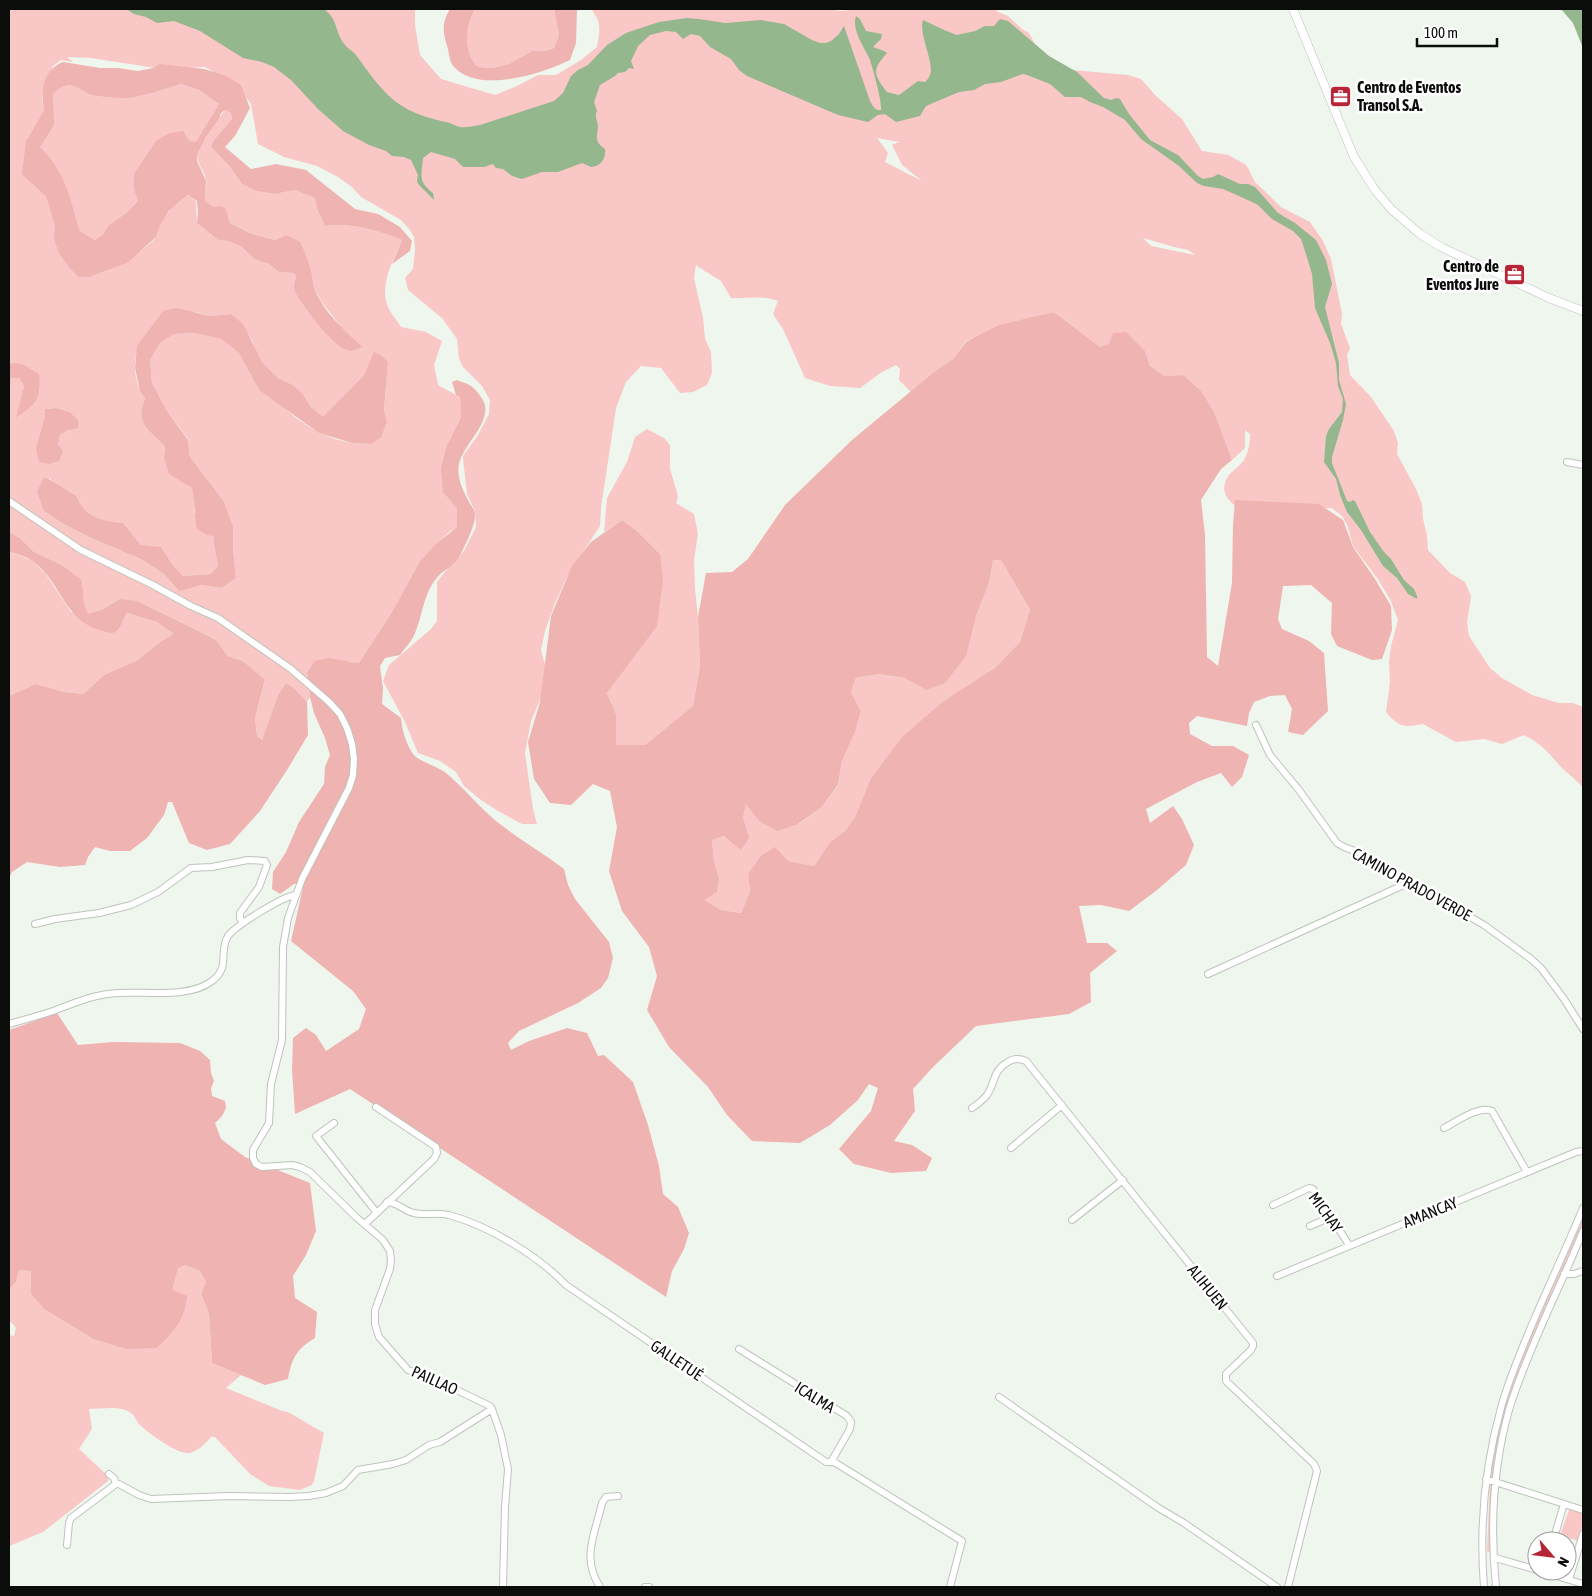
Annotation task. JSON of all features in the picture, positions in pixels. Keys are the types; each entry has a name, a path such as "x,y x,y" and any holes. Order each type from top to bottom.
{"street":[{"path":"1293,9 1354,157 1367,180 1391,210 1420,234 1441,247 1548,298 1583,311"},
{"path":"1567,462 1583,464"},
{"path":"9,501 81,550 218,618 291,669 340,714 352,744 354,759 352,782 302,879 296,895 280,901 243,923 227,937 224,950 224,965 220,973 212,981 203,986 170,993 107,993 9,1024"},
{"name":"CAMINO PRADO VERDE","path":"1256,725 1270,755 1337,843 1360,853 1484,924 1532,959 1564,999 1583,1030"},
{"path":"35,924 54,919 99,913 131,905 158,892 191,868 259,860 267,865 259,887 240,914 243,923"},
{"path":"1208,974 1410,882"},
{"name":"PAILLAO","path":"296,895 288,918 284,938 282,1040 271,1084 270,1120 253,1150 254,1161 262,1167 292,1165 306,1169 383,1240 391,1256 390,1269 374,1314 376,1328 382,1341 408,1370 440,1382 490,1406 492,1409"},
{"name":"ALIHUEN","path":"972,1108 987,1095 1000,1068 1018,1058 1029,1063 1253,1343 1252,1350 1226,1374 1226,1381 1314,1464 1316,1469 1288,1587"},
{"path":"1011,1148 1062,1105"},
{"path":"365,1224 386,1202 434,1159 437,1153 436,1147 376,1107"},
{"path":"1444,1128 1475,1112 1484,1109 1492,1111 1527,1172"},
{"path":"334,1124 316,1136 377,1213"},
{"name":"AMANCAY","path":"1278,1276 1527,1172 1576,1152 1583,1151"},
{"path":"1072,1220 1123,1180"},
{"name":"MICHAY","path":"1273,1205 1309,1188 1313,1189 1349,1245"},
{"name":"GALLETUÉ","path":"386,1202 393,1202 416,1214 436,1213 449,1215 502,1238 526,1251 546,1266 566,1285 826,1462 834,1462 962,1541 950,1587"},
{"path":"1484,1587 1482,1528 1486,1479 1493,1440 1508,1383 1583,1208"},
{"path":"1310,1226 1331,1217"},
{"path":"1496,1587 1493,1518 1501,1445 1515,1393 1527,1359 1583,1231"},
{"path":"1564,1274 1574,1274 1583,1271"},
{"name":"ICALMA","path":"739,1350 847,1416 851,1422 850,1429 831,1462"},
{"path":"999,1397 1277,1587"},
{"path":"116,1484 151,1499 229,1496 290,1497 326,1493 343,1486 358,1470 406,1460 429,1445 440,1442 492,1409 501,1435 508,1469 503,1587"},
{"path":"109,1474 114,1478 116,1484"},
{"path":"1486,1479 1583,1510"},
{"path":"67,1545 71,1518 116,1484"},
{"path":"600,1587 593,1577 590,1550 602,1503 606,1497 618,1496"},
{"path":"1556,1531 1564,1504"},
{"path":"1577,1553 1583,1534"},
{"path":"1482,1557 1495,1558 1527,1567"}],"shaded area":[{"path":"9,9 415,9 415,25 420,55 441,79 495,95 538,75 556,75 581,60 597,47 599,23 591,9 825,9 841,11 850,9 995,9 1008,16 1029,33 1035,44 1047,56 1073,70 1128,75 1141,79 1156,96 1182,119 1202,151 1228,155 1245,164 1255,182 1281,207 1310,222 1323,241 1331,259 1342,314 1341,324 1350,348 1347,355 1350,375 1371,397 1394,431 1398,443 1397,454 1422,504 1428,550 1450,573 1465,582 1471,596 1467,623 1469,636 1490,668 1502,678 1532,695 1559,703 1573,703 1583,707 1583,788 1544,749 1524,735 1502,744 1484,739 1456,742 1423,724 1406,726 1398,723 1391,717 1386,712 1390,682 1389,661 1398,620 1390,599 1353,546 1348,527 1342,516 1332,508 1239,508 1234,505 1225,494 1226,480 1245,458 1250,434 1245,430 1245,448 1232,460 1215,414 1183,375 1165,376 1150,366 1145,351 1109,345 1100,347 1054,312 1031,318 966,341 953,359 939,368 911,392 899,380 900,369 896,365 882,372 860,388 830,386 805,378 783,329 773,314 778,301 761,298 731,298 721,281 696,264 694,278 703,318 705,339 711,352 712,373 707,385 693,392 680,393 661,368 641,366 626,382 616,408 600,526 581,555 575,571 568,575 545,631 541,650 546,669 544,690 531,721 525,753 537,824 522,824 481,800 464,786 456,772 440,761 418,753 405,722 383,681 389,665 431,629 437,621 437,582 464,551 476,527 475,511 467,494 463,456 478,435 489,414 490,400 482,386 463,367 459,359 457,339 442,318 408,290 405,278 413,269 415,250 414,237 410,230 401,220 361,197 352,187 338,177 317,166 284,157 258,144 251,104 237,85 205,67 162,69 91,58 67,57 73,62 61,60 53,66 42,98 44,110 27,139 33,185 46,197 52,215 90,277 125,260 151,243 168,213 188,195 196,201 197,223 218,240 228,241 242,247 254,259 269,264 279,272 294,273 296,277 295,288 309,313 324,331 346,350 361,347 342,328 321,301 314,288 312,275 286,235 275,240 252,234 230,223 226,209 214,207 205,201 206,180 198,161 200,146 225,110 231,113 232,119 213,141 211,147 230,167 242,184 256,191 275,194 295,190 315,198 317,209 325,226 355,226 384,233 402,240 386,282 385,290 388,307 401,327 426,332 442,341 434,365 438,385 460,397 461,417 447,445 443,492 457,509 457,527 448,533 420,561 392,612 359,663 350,661 307,673 310,697 307,702 294,688 286,683 278,695 262,740 257,736 255,718 265,681 243,661 228,656 216,640 163,615 120,599 88,615 84,603 82,580 62,565 34,552 20,538 9,532 9,379 19,378 24,386 17,418 40,390 9,367","holes":["877,138 899,142 892,145 902,165 922,181 885,162 888,153","1143,238 1188,250 1195,255 1151,246","196,312 210,316 231,314 252,340 262,362 278,378 293,385 302,393 311,407 323,418 364,375 374,353 388,362 384,410 387,421 371,444 338,440 319,433 259,390 239,353 221,339 194,333 174,334 160,343 150,360 152,383 167,411 188,439 190,457 223,500 236,578 222,588 201,585 178,590 164,574 141,559 91,538 44,511 49,478 76,495 84,509 89,513 100,519 123,523 141,545 171,563 183,576 210,574 218,566 214,536 194,513 192,488 182,481 164,457 165,446 145,426 142,420 141,414 145,399 138,386 135,371 136,357 141,343","56,408 70,412 76,418 68,430 60,435 58,445 45,417 45,409"]},
{"path":"126,9 324,9 332,17 339,36 345,45 393,99 415,113 448,122 458,127 480,125 554,101 563,93 571,76 588,65 607,45 626,33 659,22 687,18 725,23 761,20 784,24 820,43 831,41 844,26 870,101 874,108 881,110 870,60 855,27 856,16 860,19 866,31 882,34 881,39 873,47 887,53 877,68 877,76 887,92 899,95 918,81 925,82 930,75 930,63 922,26 923,20 957,35 975,31 985,26 994,26 1000,19 1008,21 1049,56 1077,72 1104,98 1111,100 1120,99 1129,114 1150,140 1178,155 1198,176 1203,179 1218,174 1240,184 1248,184 1255,187 1278,213 1295,223 1316,240 1326,260 1332,284 1325,307 1339,363 1339,380 1346,404 1332,463 1347,501 1355,501 1370,532 1391,559 1404,580 1414,589 1417,599 1408,594 1397,578 1383,566 1361,530 1347,512 1336,479 1324,462 1326,436 1342,412 1343,399 1338,386 1336,363 1330,343 1315,308 1312,274 1301,239 1293,231 1272,219 1258,205 1223,189 1197,183 1179,166 1141,139 1125,120 1103,107 1081,97 1065,97 1050,84 1023,74 1001,82 985,84 974,90 959,92 926,106 920,116 896,122 885,114 878,115 868,122 838,115 747,76 739,70 731,59 710,47 700,36 691,34 683,39 676,32 666,31 650,35 638,46 631,61 634,69 629,68 625,72 618,73 600,85 594,102 597,111 597,139 599,144 605,149 604,159 600,164 591,167 582,163 558,172 542,172 522,179 512,176 503,169 496,168 493,164 484,167 463,167 455,159 431,152 423,158 422,177 425,185 433,193 434,200 418,184 418,175 411,160 392,156 386,151 369,145 343,131 318,109 291,80 274,67 243,58 200,31 174,21 157,23"},
{"path":"450,9 475,9 469,23 467,39 470,54 478,67 492,68 509,64 532,51 545,51 554,48 559,35 554,9 577,9 576,43 570,60 543,71 510,79 479,79 465,75 454,67 451,61 444,28 445,19"},
{"path":"475,9 554,9 559,35 554,48 545,51 532,51 509,64 492,68 478,67 470,54 467,39 469,23"},
{"path":"1561,9 1583,9 1583,48 1573,23"},
{"path":"63,62 100,68 138,71 153,68 160,64 204,69 224,75 241,85 250,108 235,136 225,147 251,169 276,164 306,170 355,209 378,214 400,227 412,241 410,251 392,264 402,240 384,233 354,226 325,226 317,209 315,198 295,190 275,194 256,191 242,184 230,167 211,147 213,141 232,119 231,113 225,110 221,113 198,152 197,161 206,181 205,201 214,207 221,206 226,209 230,223 252,234 275,240 286,235 300,242 312,275 314,288 319,298 336,321 362,347 347,350 325,332 309,313 297,294 294,288 296,277 294,273 279,272 269,264 254,259 242,247 228,241 218,240 197,223 197,201 188,195 168,212 156,237 127,263 90,277 79,277 59,253 54,239 55,225 46,197 22,174 26,141 44,110 44,82 51,70","holes":["181,84 199,90 219,104 196,142 189,141 183,131 170,133 156,141 134,174 134,190 138,201 126,213 109,225 102,235 95,240 80,231 66,186 55,166 40,147 54,125 53,94 60,88 71,85 91,95 119,98 135,97"]},
{"path":"181,84 199,90 219,104 196,143 189,141 134,190 138,201 126,213 109,225 102,235 95,240 80,231 73,209 40,147 50,121 53,108 53,94 60,88 71,85 91,95 130,98"},
{"path":"177,308 210,316 231,314 243,324 262,362 278,378 293,385 302,393 311,407 323,417 364,375 374,352 381,355 388,362 384,410 387,421 381,437 371,444 352,443 319,433 259,390 239,353 221,339 194,333 174,334 160,343 150,360 152,383 167,411 188,440 190,457 223,500 233,527 233,553 236,578 222,588 201,585 179,591 164,574 141,559 91,538 44,511 37,491 44,478 56,483 76,495 84,509 94,516 107,521 123,523 141,545 161,547 171,563 183,576 210,574 218,566 214,536 207,535 197,529 192,488 169,474 164,457 165,446 145,426 141,414 145,399 140,391 135,368 137,346 163,311"},
{"path":"1054,312 1100,347 1109,344 1113,333 1126,332 1145,351 1150,366 1165,376 1183,375 1201,391 1215,414 1232,460 1221,469 1201,500 1205,535 1207,657 1218,666 1232,583 1235,500 1319,504 1343,520 1353,547 1391,606 1392,630 1382,659 1372,660 1337,646 1331,634 1332,603 1311,585 1283,586 1278,619 1282,629 1309,641 1324,653 1328,711 1303,735 1288,732 1292,709 1285,695 1270,696 1254,702 1249,713 1247,726 1197,716 1189,723 1190,734 1212,746 1233,746 1249,755 1242,777 1232,787 1221,773 1197,782 1146,809 1150,823 1173,806 1182,819 1194,845 1186,865 1129,911 1101,905 1079,906 1087,943 1107,943 1117,951 1090,973 1091,1002 1069,1014 976,1026 913,1089 915,1111 894,1141 912,1145 932,1158 926,1171 891,1173 854,1164 839,1149 871,1111 878,1088 869,1084 858,1100 830,1125 800,1143 752,1141 727,1115 708,1087 669,1047 647,1010 657,976 649,947 622,911 609,871 617,827 610,791 593,784 571,805 550,803 534,779 528,742 540,702 551,616 572,566 591,542 622,520 637,531 660,554 663,579 657,626 607,693 616,714 616,745 645,745 693,706 700,666 698,617 706,573 732,572 748,559 785,505 852,440 939,368 953,359 966,342 999,325","holes":["993,560 1001,560 1030,610 1020,642 996,667 945,700 902,737 870,780 855,817 844,832 830,842 814,866 788,861 775,847 761,856 748,874 750,892 741,913 721,910 704,900 717,892 719,879 714,861 712,840 724,836 741,850 749,838 743,818 746,804 758,820 777,831 798,824 821,808 838,785 842,761 855,732 861,712 851,692 856,678 879,674 904,678 926,690 945,683 966,656 976,616 989,583"]},
{"path":"17,363 39,374 39,390 33,404 16,418 24,386 19,378 9,379 9,364"},
{"path":"457,380 473,388 485,405 485,414 482,422 462,456 458,469 461,485 474,511 475,518 466,544 457,560 439,575 430,589 414,636 400,655 385,658 380,666 383,689 382,704 401,718 406,741 415,756 446,773 496,821 564,869 568,885 575,899 609,942 613,958 608,978 601,988 578,1003 519,1031 508,1043 511,1050 529,1041 567,1028 587,1033 598,1056 604,1055 633,1082 648,1125 659,1166 663,1194 678,1207 689,1233 684,1249 672,1271 666,1297 350,1089 295,1114 292,1070 293,1038 306,1028 316,1035 326,1051 359,1029 366,1009 353,991 291,941 304,883 294,884 280,894 272,889 273,872 286,852 299,822 324,784 325,767 330,755 314,713 307,673 315,661 329,658 359,663 392,612 420,561 436,544 457,527 457,509 443,492 441,468 447,445 461,417 460,397 456,395 452,382"},
{"path":"56,408 70,412 78,420 78,428 68,430 60,435 58,445 63,451 59,461 49,464 39,462 36,448 45,417 45,409"},
{"path":"647,429 664,438 670,445 670,469 678,496 676,503 694,514 698,534 694,560 700,666 693,706 645,745 616,745 616,714 607,693 622,671 660,554 637,531 622,520 604,532 607,498 627,462 635,437"},
{"path":"9,532 20,538 34,552 62,565 82,580 84,603 88,614 101,610 120,599 137,601 216,640 228,656 243,661 265,680 255,718 257,736 262,740 278,695 286,683 294,688 307,702 308,735 260,811 230,844 207,850 189,843 172,802 168,802 164,815 147,838 130,851 110,851 95,847 85,865 60,867 27,862 12,872 9,879 9,696 35,684 65,692 83,694 104,675 136,661 174,634 157,622 127,613 119,629 114,633 90,626 71,611 51,580 34,562 9,551"},
{"path":"9,551 33,561 45,573 71,612 121,625 127,613 157,622 175,634 163,640 136,661 104,675 83,694 65,692 35,684 9,696"},
{"path":"993,560 1001,560 1030,610 1020,642 996,667 945,700 870,780 855,817 844,832 830,842 814,866 788,861 748,874 750,892 741,913 721,910 703,900 717,892 719,879 714,861 712,840 724,836 743,818 746,803 758,820 799,824 821,808 838,786 842,761 861,713 851,692 856,678 879,674 904,678 926,690 976,616 989,583"},
{"path":"57,1013 78,1045 113,1042 180,1043 200,1051 210,1060 214,1081 211,1088 212,1096 225,1101 226,1108 222,1116 215,1123 221,1139 245,1157 310,1183 316,1231 306,1255 293,1276 295,1298 317,1312 315,1338 296,1354 288,1379 265,1385 212,1363 209,1313 201,1294 206,1282 200,1271 185,1265 178,1268 172,1290 187,1296 184,1312 178,1325 157,1348 126,1349 93,1339 44,1309 31,1294 31,1271 19,1270 16,1282 9,1289 9,1030"},
{"path":"1583,1215 1583,1224 1523,1363 1493,1477 1490,1477 1497,1435 1511,1384"},
{"path":"185,1265 200,1271 206,1282 201,1294 209,1313 212,1363 241,1375 226,1388 288,1412 324,1433 312,1485 300,1490 269,1486 250,1474 215,1437 211,1437 196,1450 185,1453 172,1448 150,1433 127,1411 116,1408 89,1409 92,1429 79,1449 108,1476 108,1481 43,1532 9,1546 9,1335 14,1336 16,1328 9,1320 9,1289 16,1282 19,1270 31,1271 31,1294 44,1309 93,1339 126,1349 171,1290 178,1267"},
{"path":"1493,1482 1491,1550 1489,1552 1487,1551 1490,1483"},
{"path":"1572,1508 1583,1511 1583,1524 1578,1541 1577,1531 1561,1531 1569,1510"}],"place":[{"name":"Centro de Eventos Transol S.A.","path":"1341,96"},
{"name":"Centro de Eventos Jure","path":"1515,275"}]}
